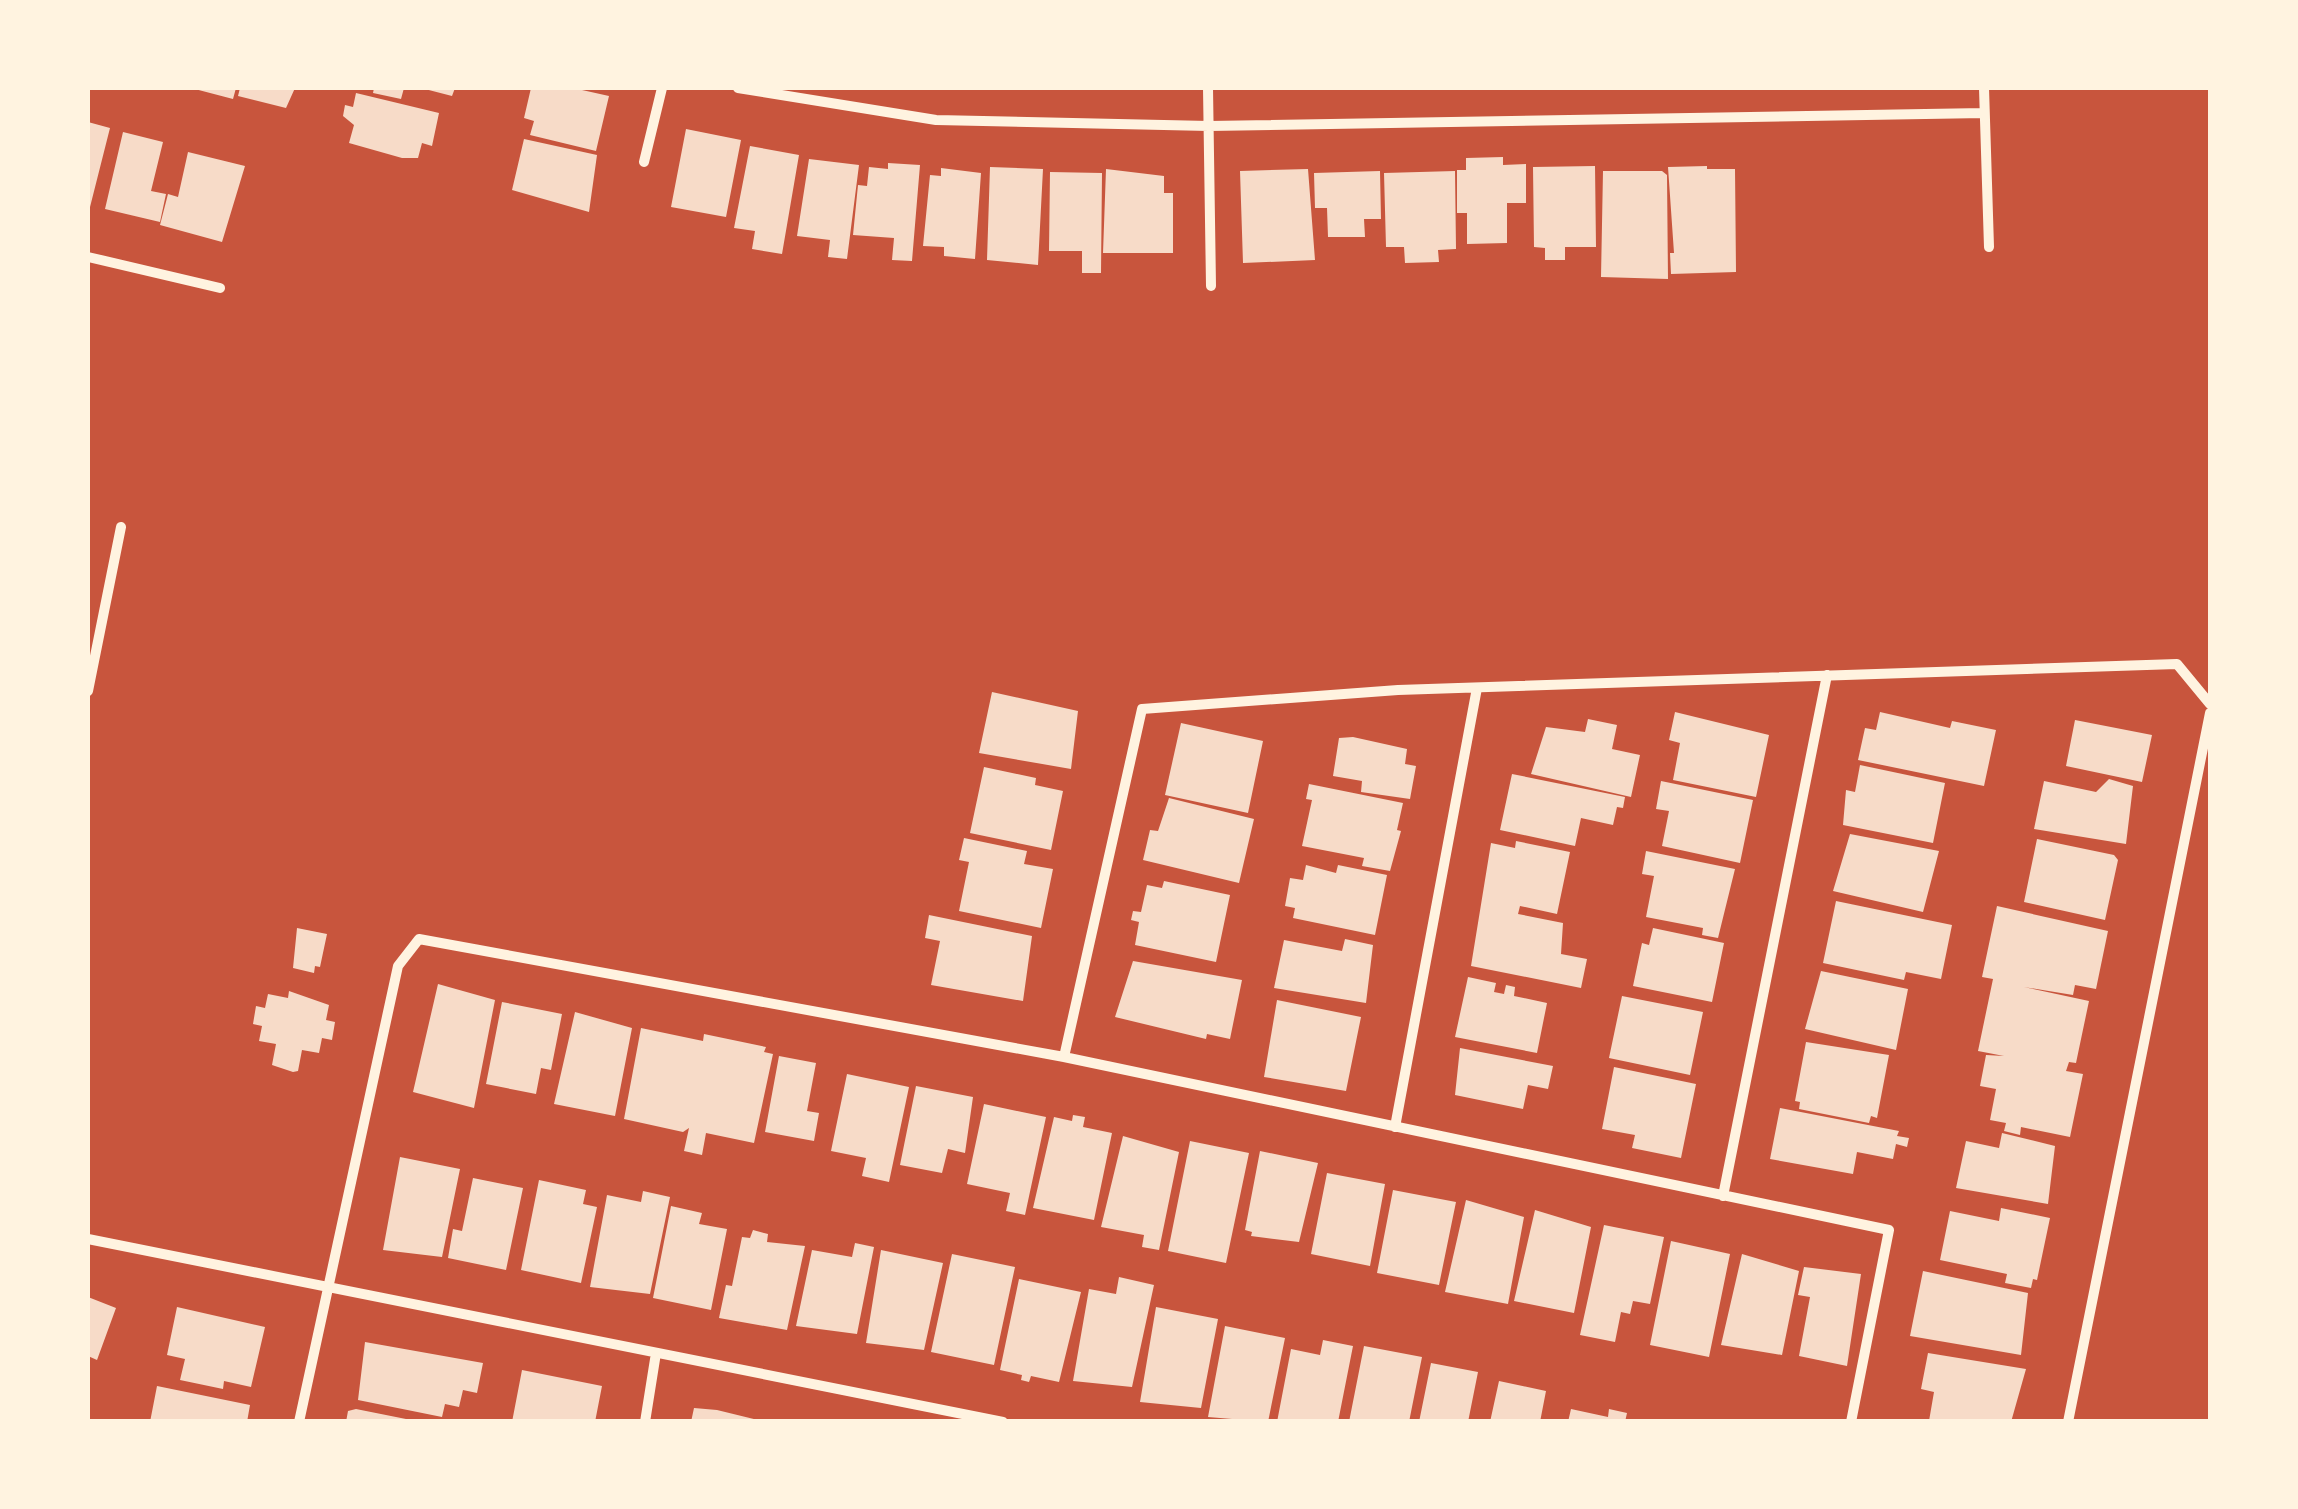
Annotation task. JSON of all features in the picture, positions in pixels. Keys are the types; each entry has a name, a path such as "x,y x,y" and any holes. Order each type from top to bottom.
{"street":[{"path":"644,162 662,88"},
{"path":"738,88 936,120 1209,126 1984,112"},
{"path":"1208,88 1211,286"},
{"path":"1984,88 1989,247"},
{"path":"88,257 220,288"},
{"path":"88,691 122,526"},
{"path":"1064,1057 1142,709 1398,690 2178,664 2210,704"},
{"path":"1723,1196 1827,675"},
{"path":"1395,1127 1477,688"},
{"path":"2068,1422 2210,713"},
{"path":"299,1422 398,966 419,939 1064,1057 1890,1230 1851,1422"},
{"path":"88,1239 1003,1422"},
{"path":"644,1422 656,1352"}],"building":[{"path":"191,88 236,88 233,99"},
{"path":"240,88 295,88 286,108 238,96"},
{"path":"374,88 404,88 401,99 373,93"},
{"path":"421,88 455,88 452,96"},
{"path":"531,88 573,88 609,96 596,151 530,135 534,121 524,118"},
{"path":"356,93 439,113 432,146 422,143 418,158 402,158 349,143 354,125 343,116 345,105 353,107"},
{"path":"88,122 110,128 89,211 88,211"},
{"path":"686,129 741,140 726,217 671,207"},
{"path":"123,132 163,142 151,191 166,194 160,222 105,209"},
{"path":"524,139 597,155 589,212 512,190"},
{"path":"750,146 799,155 782,254 752,249 755,231 734,228"},
{"path":"188,152 245,166 222,242 160,225 168,194 178,197"},
{"path":"1503,157 1503,165 1526,164 1526,203 1507,203 1507,243 1467,244 1467,213 1457,213 1457,170 1466,170 1466,158"},
{"path":"809,159 859,165 847,259 828,257 830,240 797,236"},
{"path":"888,163 920,165 912,261 892,260 894,238 853,235 858,185 867,186 869,167 888,169"},
{"path":"1595,166 1596,247 1565,247 1565,260 1545,260 1545,248 1534,247 1533,167"},
{"path":"990,167 1043,169 1038,265 987,260"},
{"path":"1668,167 1735,169 1736,272 1671,274 1670,253 1674,253"},
{"path":"941,168 981,173 975,259 944,256 944,247 923,246 930,175 941,176"},
{"path":"1106,169 1164,176 1164,193 1173,193 1173,253 1103,253"},
{"path":"1308,169 1315,260 1243,263 1240,171"},
{"path":"1380,171 1381,219 1364,219 1365,237 1328,237 1327,208 1315,208 1314,173"},
{"path":"1455,171 1456,249 1438,250 1439,262 1405,263 1404,247 1386,247 1384,173"},
{"path":"1603,171 1662,171 1667,175 1668,279 1601,277"},
{"path":"1050,172 1102,173 1101,273 1082,273 1082,251 1049,251"},
{"path":"992,692 1078,711 1071,769 979,753"},
{"path":"1675,712 1769,735 1756,797 1673,780 1680,743 1669,740"},
{"path":"1880,712 1950,728 1952,721 1996,730 1984,786 1858,760 1865,728 1876,730"},
{"path":"1588,719 1617,725 1612,749 1640,755 1631,797 1531,774 1546,727 1585,732"},
{"path":"2075,720 2152,735 2142,782 2066,766"},
{"path":"1181,723 1263,741 1248,813 1165,795"},
{"path":"1353,737 1407,749 1405,764 1416,766 1410,799 1361,792 1362,781 1333,776 1339,738"},
{"path":"1860,765 1945,783 1933,843 1843,825 1846,790 1855,792"},
{"path":"984,767 1036,778 1035,785 1063,791 1051,850 970,833"},
{"path":"1512,774 1625,797 1623,808 1617,807 1613,825 1581,818 1575,846 1500,830"},
{"path":"2109,779 2133,786 2126,844 2034,829 2044,781 2096,792"},
{"path":"1661,781 1753,800 1740,863 1662,846 1669,811 1656,809"},
{"path":"1309,784 1403,803 1397,830 1401,831 1390,871 1362,866 1364,858 1302,846 1312,800 1306,799"},
{"path":"1169,798 1254,819 1239,883 1143,860 1150,830 1158,831"},
{"path":"1850,834 1939,851 1923,912 1833,891"},
{"path":"964,838 1027,851 1024,864 1053,869 1041,928 959,911 969,862 959,860"},
{"path":"2037,839 2114,855 2118,860 2105,920 2024,902"},
{"path":"1516,841 1570,852 1557,914 1520,906 1518,914 1563,923 1561,954 1587,959 1581,988 1471,966 1491,843 1515,848"},
{"path":"1646,851 1735,869 1718,938 1702,935 1703,928 1646,917 1654,876 1642,874"},
{"path":"1306,865 1336,873 1338,865 1387,875 1375,935 1293,918 1295,908 1285,906 1290,878 1303,880"},
{"path":"1164,881 1230,895 1216,962 1135,945 1139,922 1131,920 1133,911 1141,912 1147,885 1162,888"},
{"path":"1836,901 1952,925 1941,979 1906,972 1904,980 1823,963"},
{"path":"1997,906 2108,931 2096,989 2075,985 2073,995 2024,987 2089,1001 2076,1063 2069,1062 2066,1071 2083,1074 2070,1137 2021,1127 2020,1135 2004,1131 2006,1123 1990,1120 1996,1089 1980,1086 1986,1055 2004,1056 1978,1051 1993,979 1982,977"},
{"path":"929,915 1032,936 1023,1001 931,985 940,941 925,938"},
{"path":"297,928 327,934 320,967 315,966 314,973 293,968"},
{"path":"1653,928 1724,943 1712,1002 1633,986 1642,943 1649,945"},
{"path":"1345,939 1373,945 1366,1003 1274,988 1284,940 1342,951"},
{"path":"1133,961 1242,980 1230,1039 1207,1034 1206,1039 1115,1017"},
{"path":"1821,971 1908,989 1896,1050 1805,1029"},
{"path":"1468,977 1496,983 1494,992 1504,994 1506,985 1515,987 1514,996 1547,1003 1537,1053 1455,1037"},
{"path":"438,984 495,1000 474,1108 413,1092"},
{"path":"289,991 329,1005 326,1020 335,1022 332,1040 322,1038 319,1053 302,1050 298,1071 293,1072 272,1065 276,1044 259,1041 262,1026 253,1024 256,1006 265,1008 268,994 288,998"},
{"path":"1622,996 1703,1012 1690,1075 1609,1058"},
{"path":"1277,1000 1361,1017 1346,1091 1264,1077"},
{"path":"502,1002 562,1014 551,1070 541,1068 536,1094 486,1084"},
{"path":"575,1012 632,1028 615,1116 554,1104"},
{"path":"641,1028 703,1041 704,1034 766,1047 764,1052 773,1054 754,1143 706,1133 702,1155 684,1151 689,1128 683,1132 624,1119"},
{"path":"1806,1042 1889,1055 1877,1118 1871,1116 1869,1123 1799,1109 1800,1102 1795,1101"},
{"path":"1460,1048 1553,1066 1548,1089 1528,1085 1523,1109 1455,1095"},
{"path":"779,1056 816,1063 807,1111 819,1113 814,1141 765,1132"},
{"path":"1614,1067 1696,1084 1681,1158 1632,1148 1635,1135 1602,1129"},
{"path":"847,1074 909,1087 889,1182 862,1176 866,1158 831,1151"},
{"path":"916,1086 973,1097 965,1153 948,1149 942,1173 900,1165"},
{"path":"984,1104 1046,1117 1025,1215 1006,1211 1010,1193 967,1184"},
{"path":"1780,1108 1899,1131 1897,1136 1909,1138 1907,1147 1896,1144 1893,1159 1857,1152 1853,1174 1770,1159"},
{"path":"1073,1115 1085,1117 1083,1127 1112,1133 1094,1220 1033,1208 1054,1117 1072,1121"},
{"path":"2002,1133 2055,1146 2048,1204 1956,1188 1966,1141 1999,1148"},
{"path":"1123,1136 1179,1152 1159,1250 1142,1247 1144,1235 1101,1227"},
{"path":"1190,1141 1249,1153 1226,1263 1168,1251"},
{"path":"1260,1151 1318,1163 1299,1242 1251,1236 1252,1232 1245,1230"},
{"path":"400,1157 460,1169 442,1257 383,1250"},
{"path":"1327,1173 1385,1184 1370,1266 1311,1254"},
{"path":"473,1178 523,1188 506,1270 448,1258 453,1229 462,1231"},
{"path":"539,1180 586,1190 583,1204 597,1207 581,1283 521,1270"},
{"path":"1393,1190 1456,1202 1439,1285 1377,1273"},
{"path":"643,1191 670,1197 650,1294 590,1287 607,1195 641,1202"},
{"path":"1466,1200 1524,1217 1508,1304 1445,1292"},
{"path":"671,1206 702,1213 699,1224 727,1229 711,1310 653,1298"},
{"path":"2001,1208 2050,1218 2037,1280 2033,1279 2031,1288 2005,1283 2007,1274 1940,1260 1950,1211 1999,1221"},
{"path":"1535,1210 1591,1227 1574,1313 1514,1301"},
{"path":"1604,1225 1664,1237 1650,1304 1633,1301 1630,1314 1621,1312 1615,1342 1580,1335"},
{"path":"753,1230 768,1234 767,1242 805,1246 787,1330 719,1318 726,1285 732,1286 742,1237 750,1238"},
{"path":"1671,1241 1730,1254 1709,1357 1650,1345"},
{"path":"855,1243 874,1247 857,1334 796,1326 812,1250 852,1257"},
{"path":"881,1250 943,1263 924,1350 866,1343"},
{"path":"952,1254 1015,1267 994,1365 931,1352"},
{"path":"1742,1254 1799,1271 1782,1355 1721,1345"},
{"path":"1804,1267 1861,1274 1847,1366 1799,1356 1810,1297 1798,1295"},
{"path":"1923,1271 2028,1293 2021,1355 1910,1336"},
{"path":"1119,1277 1154,1285 1132,1387 1073,1381 1089,1289 1116,1294"},
{"path":"1019,1279 1081,1292 1059,1382 1031,1376 1029,1382 1021,1380 1022,1375 1000,1370"},
{"path":"88,1297 116,1308 97,1360 88,1356"},
{"path":"177,1307 265,1327 251,1387 224,1381 223,1389 180,1380 185,1359 167,1355"},
{"path":"1156,1307 1218,1319 1201,1408 1140,1402"},
{"path":"1225,1326 1285,1338 1268,1422 1208,1417"},
{"path":"1323,1340 1353,1346 1338,1422 1277,1422 1291,1349 1320,1355"},
{"path":"365,1342 483,1363 477,1393 463,1390 459,1407 445,1404 442,1417 358,1400"},
{"path":"1364,1346 1422,1357 1409,1422 1349,1422"},
{"path":"1928,1353 2026,1369 2011,1422 1929,1421 1934,1392 1921,1389"},
{"path":"1431,1363 1478,1372 1468,1422 1419,1422"},
{"path":"522,1370 602,1386 595,1422 512,1422"},
{"path":"1499,1381 1546,1391 1540,1422 1490,1422"},
{"path":"157,1386 250,1405 247,1422 150,1422"},
{"path":"694,1408 717,1410 766,1422 691,1422"},
{"path":"356,1409 411,1422 346,1422 348,1411"},
{"path":"1571,1409 1608,1417 1609,1409 1627,1413 1625,1422 1568,1422"}]}
